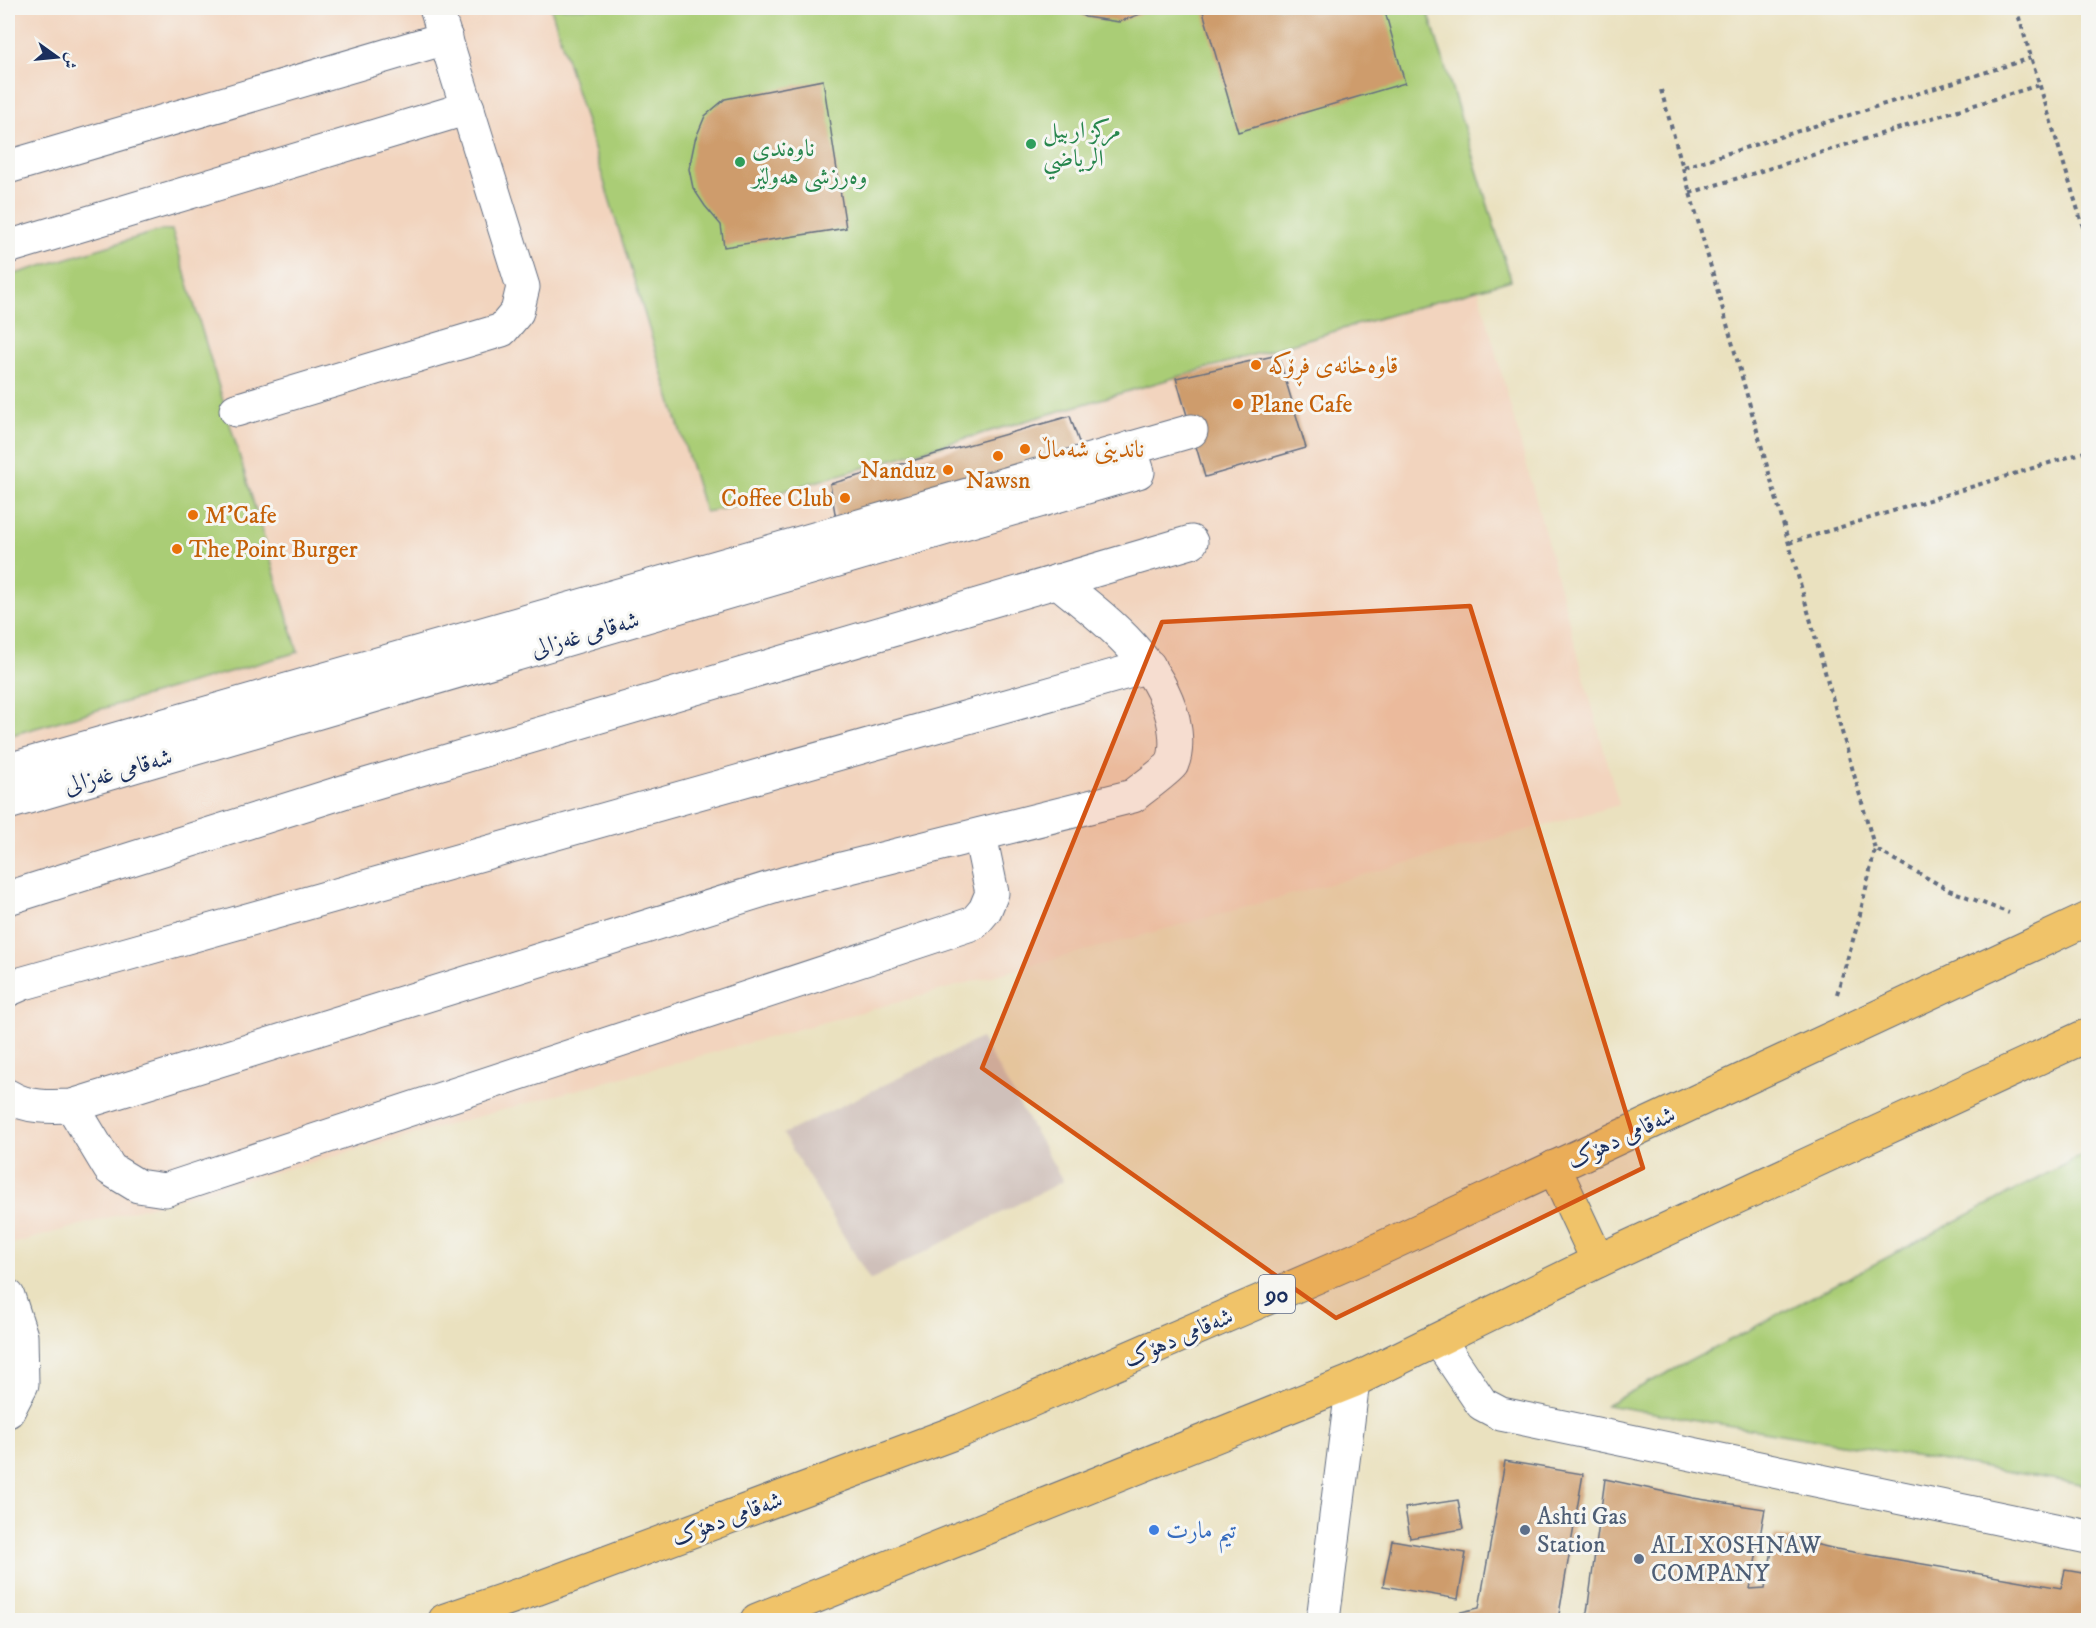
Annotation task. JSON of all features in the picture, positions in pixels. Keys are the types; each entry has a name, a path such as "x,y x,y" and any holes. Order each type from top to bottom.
{"highway":[{"name":"شەقامی دهۆک","path":"445,1620 536,1589 962,1430 1360,1258 2074,926"},
{"path":"757,1620 1353,1382 1598,1261 2088,1035"},
{"path":"1554,1167 1598,1261"}],"street":[{"path":"8,167 441,23 523,287 517,312 502,330 236,410"},
{"path":"8,247 468,108"},
{"name":"شەقامی غەزالی","path":"8,770 1191,431"},
{"name":"شەقامی غەزالی","path":"8,803 1138,472 1130,448"},
{"path":"8,898 359,787 1191,542"},
{"path":"8,1096 18,1102 47,1107 72,1106 786,883 1133,796 1171,765 1177,735 1169,705 1149,666 1110,624 1057,581"},
{"path":"8,990 47,977 1149,666"},
{"path":"72,1106 110,1169 138,1186 165,1190 974,923 985,910 992,893 980,835"},
{"path":"8,1296 21,1336 22,1384 8,1411"},
{"path":"1439,1340 1482,1404 1501,1414 2088,1537"},
{"path":"1323,1620 1353,1382"}],"path":[{"path":"2016,8 2088,243"},
{"path":"1684,167 2031,58"},
{"path":"1690,193 2039,85"},
{"path":"1661,90 1875,849 1858,923 1821,1044"},
{"path":"1789,543 2088,451"},
{"path":"1875,849 1949,890 2074,926"}],"highlighted area":[{"path":"1470,606 1643,1168 1336,1318 982,1068 1162,622"}],"shaded area":[{"path":"8,8 1402,8 1619,805 8,1245"},
{"path":"981,1038 1063,1181 870,1280 783,1134"}],"green space":[{"name":"مركز اربيل الرياضي","path":"551,8 1427,8 1511,280 722,509 705,512"},
{"path":"162,230 172,230 298,652 8,736 8,276"},
{"path":"2088,1152 2088,1485 1606,1405"}],"building":[{"path":"1069,8 1156,8 1119,22 1085,17"},
{"path":"1202,8 1384,8 1405,83 1238,132"},
{"path":"823,80 846,228 724,247 721,225 693,188 689,169 695,140 705,116 725,99"},
{"name":"Plane Cafe","path":"1278,355 1306,448 1205,477 1176,378"},
{"path":"1070,416 1083,454 836,519 830,484"},
{"path":"1505,1461 1583,1474 1558,1620 1438,1620 1439,1617 1479,1608"},
{"path":"1605,1479 1693,1498 1765,1509 1750,1589 1765,1588 1775,1535 1836,1549 2061,1588 2065,1570 2088,1574 2088,1620 1586,1620"},
{"path":"1458,1500 1463,1529 1410,1538 1405,1508"},
{"path":"1392,1540 1466,1553 1458,1599 1383,1586"}],"place":[{"name":"مركز اربيل الرياضي","path":"1031,144"},
{"name":"ناوەندی وەرزشی هەولێر","path":"740,162"},
{"name":"قاوەخانەی فڕۆکە","path":"1256,365"},
{"name":"Plane Cafe","path":"1238,404"},
{"name":"ناندینی شەماڵ","path":"1025,449"},
{"name":"Nawsn","path":"998,456"},
{"name":"Nanduz","path":"948,470"},
{"name":"Coffee Club","path":"845,498"},
{"name":"M'Cafe","path":"193,515"},
{"name":"The Point Burger","path":"177,549"},
{"name":"تيم مارت","path":"1154,1530"},
{"name":"Ashti Gas Station","path":"1525,1530"},
{"name":"ALI XOSHNAW COMPANY","path":"1639,1559"}]}
